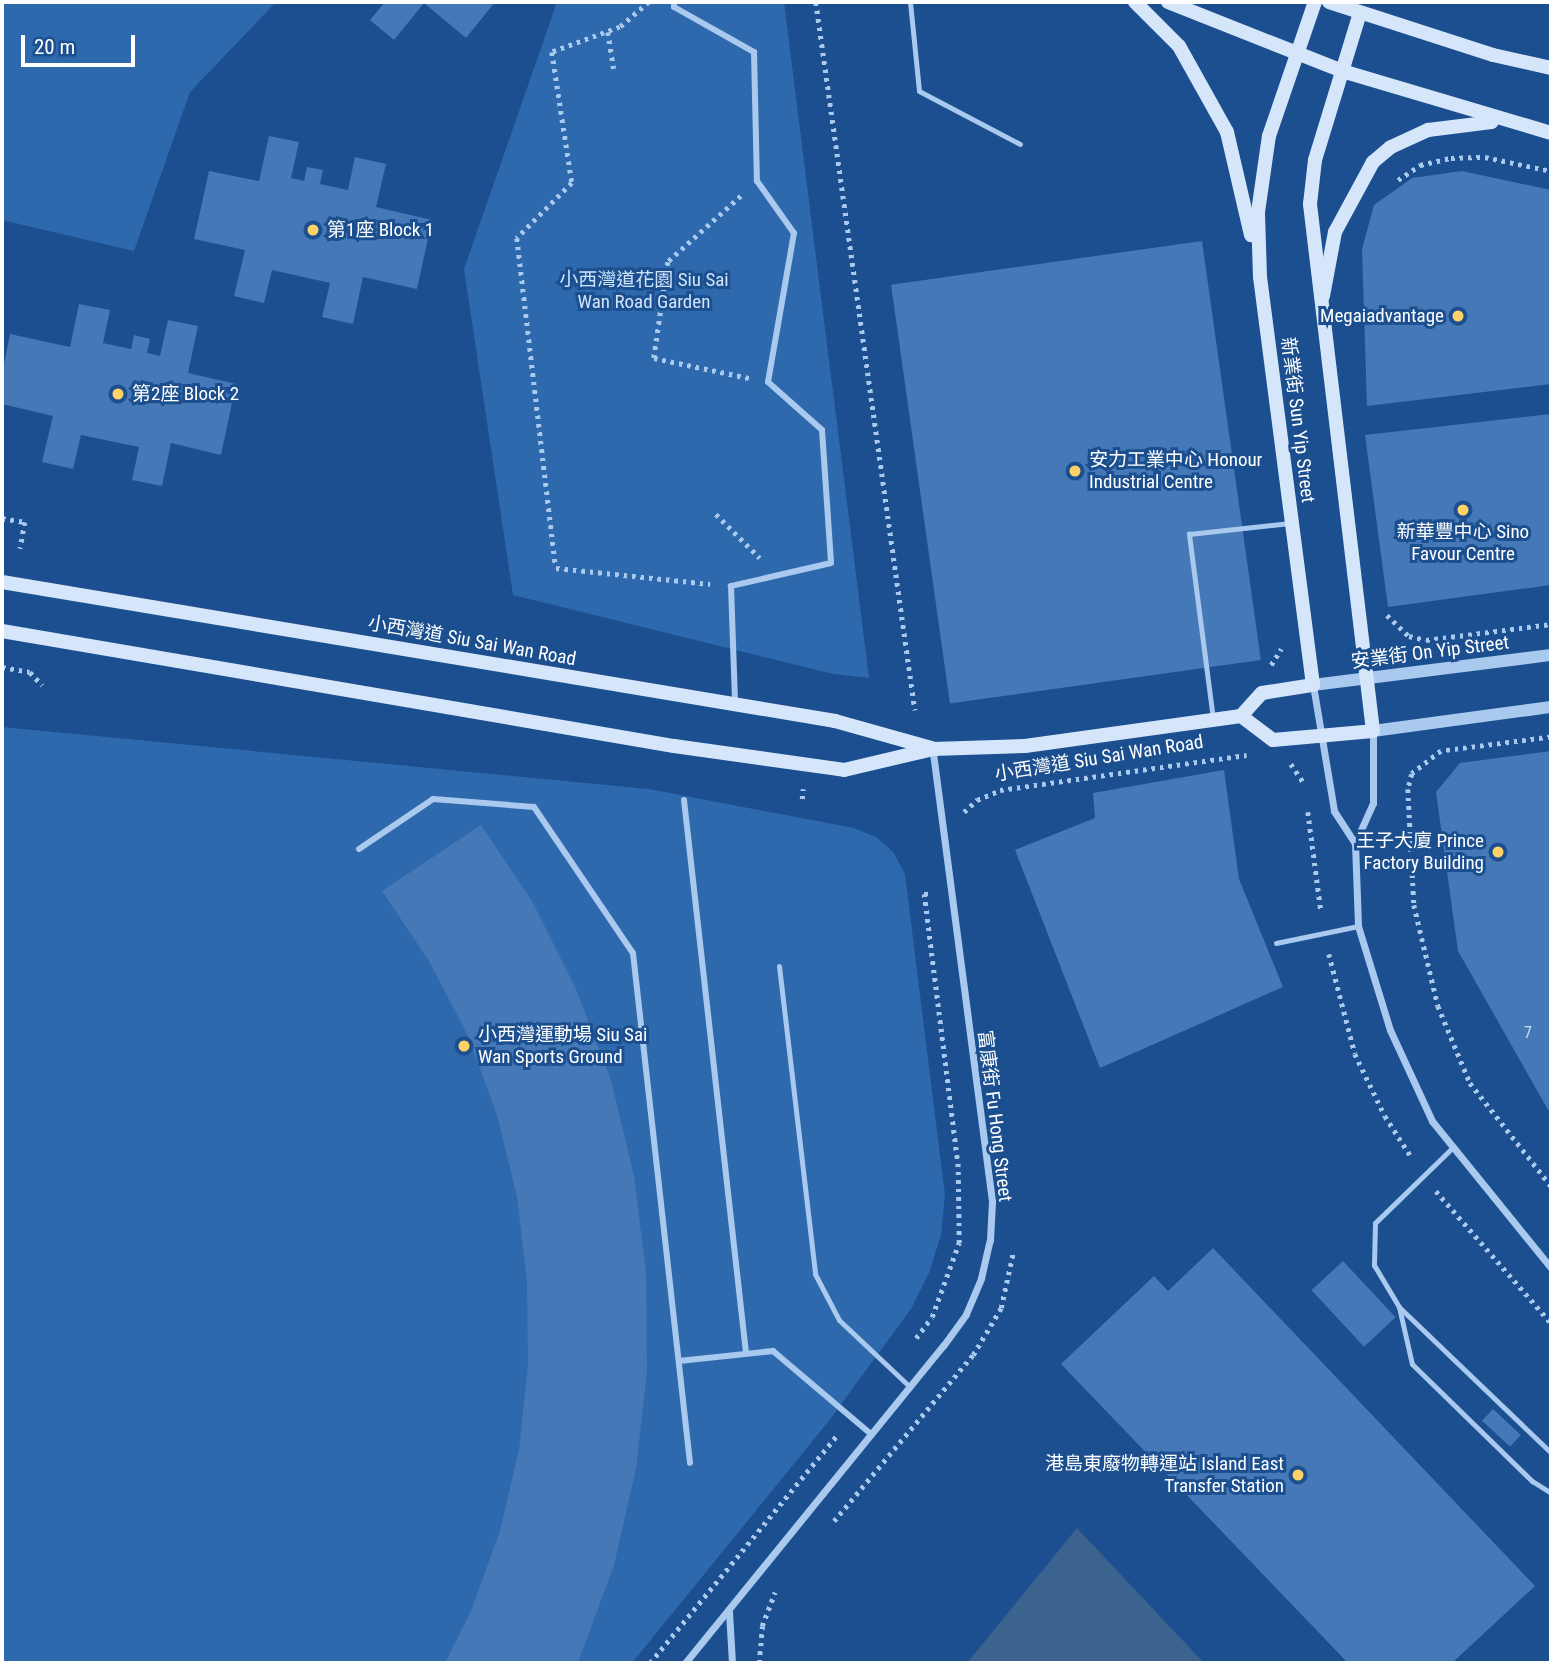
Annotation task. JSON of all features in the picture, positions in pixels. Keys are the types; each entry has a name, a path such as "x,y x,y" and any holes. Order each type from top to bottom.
{"main road":[{"path":"1135,2 1179,46 1227,132 1259,277"},
{"path":"1168,2 1342,71 1500,121 1551,133"},
{"name":"新業街 Sun Yip Street","path":"1313,685 1259,277 1258,212 1264,161 1315,2"},
{"path":"1329,2 1551,68"},
{"name":"新業街 Sun Yip Street","path":"1360,13 1311,184 1320,308 1373,731"},
{"path":"1320,308 1335,232 1373,162 1391,147 1428,130 1500,121"},
{"name":"小西灣道 Siu Sai Wan Road","path":"2,582 835,721 933,749"},
{"name":"小西灣道 Siu Sai Wan Road","path":"2,631 674,746 844,769 933,749 1025,746 1241,716"},
{"path":"1313,685 1262,693 1241,716 1273,740 1373,731"}],"street":[{"path":"674,2 674,7 754,52 757,181 794,233 768,382 822,430 831,563 731,586 735,705"},
{"name":"安業街 On Yip Street","path":"1313,685 1551,655"},
{"name":"新業街 Sun Yip Street","path":"1313,685 1334,811 1355,843"},
{"path":"1373,731 1551,707"},
{"name":"新業街 Sun Yip Street","path":"1373,731 1373,803 1355,843 1358,926 1390,1030 1432,1121 1451,1149 1551,1268"},
{"name":"富康街 Fu Hong Street","path":"686,1663 910,1387 965,1314 976,1290 990,1240 992,1201 933,749"},
{"path":"359,849 433,799 534,807 633,953 690,1463"},
{"path":"684,800 746,1353"},
{"path":"679,1361 773,1350 871,1434"},
{"path":"729,1612 732,1663"}],"lane":[{"path":"910,2 919,90 1020,144"},
{"path":"1213,719 1189,534 1292,523"},
{"path":"1276,943 1358,926"},
{"path":"779,965 815,1274 839,1320 910,1387"},
{"path":"1451,1149 1375,1223 1374,1265 1399,1307 1551,1453"},
{"path":"1399,1307 1412,1364 1532,1481 1551,1493"}],"path":[{"path":"649,2 608,32 552,52 572,183 517,238 556,568 731,586"},
{"path":"816,2 915,710"},
{"path":"608,32 614,69"},
{"path":"1387,188 1420,165 1451,158 1485,157 1551,171"},
{"path":"757,181 668,262 654,358 768,382"},
{"path":"716,514 778,576"},
{"path":"2,518 25,522 20,549"},
{"path":"1383,611 1409,636 1426,640 1551,624"},
{"path":"2,667 30,672 42,685"},
{"path":"1551,737 1441,751 1412,774 1408,789 1414,905 1438,1006 1470,1083 1551,1186"},
{"name":"小西灣道 Siu Sai Wan Road","path":"961,820 977,800 1000,790 1251,756"},
{"path":"1286,760 1304,782 1306,794"},
{"path":"892,1371 932,1317 959,1243 958,1167 924,894"},
{"path":"824,1533 973,1355 1001,1308 1013,1266 1012,1240"},
{"path":"650,1663 851,1417"},
{"path":"758,1663 762,1626 782,1584"}],"green space":[{"path":"2,2 276,2 190,92 134,251 2,220"},
{"name":"小西灣道花園 Siu Sai Wan Road Garden","path":"557,2 784,2 869,678 833,674 513,595 464,269"},
{"name":"小西灣運動場 Siu Sai Wan Sports Ground","path":"2,727 649,789 854,828 876,837 894,853 905,874 945,1195 941,1235 929,1273 911,1309 828,1422 632,1663 2,1663"}],"shaded area":[{"path":"1077,1528 1204,1663 967,1663"}],"building":[{"path":"385,2 495,2 466,38 424,3 394,40 370,20"},
{"name":"第1座 Block 1","path":"269,136 299,142 291,178 304,181 307,167 323,170 320,184 348,190 355,157 386,164 376,207 432,220 417,289 363,277 353,324 322,317 330,283 272,270 264,303 234,296 245,250 194,239 209,171 259,181"},
{"name":"Megaiadvantage","path":"1462,171 1551,190 1551,384 1367,406 1362,249 1374,205 1412,178"},
{"name":"安力工業中心 Honour Industrial Centre","path":"1202,241 1261,660 950,704 891,285"},
{"name":"第2座 Block 2","path":"79,304 110,310 103,343 131,349 134,335 150,339 147,353 160,356 168,320 198,326 188,373 236,384 221,455 171,443 162,486 132,480 139,447 81,435 73,469 42,462 53,416 2,404 2,375 10,334 70,347"},
{"name":"新華豐中心 Sino Favour Centre","path":"1551,414 1551,585 1388,607 1365,435"},
{"name":"王子大廈 Prince Factory Building","path":"1551,751 1551,1115 1458,951 1436,792 1460,763"},
{"path":"1224,770 1239,879 1283,987 1100,1068 1015,850 1095,818 1093,793"},
{"path":"481,825 532,901 576,989 611,1080 634,1176 646,1273 647,1371 636,1469 614,1565 578,1663 445,1663 471,1611 500,1531 519,1449 528,1365 527,1281 517,1197 497,1115 468,1036 429,961 382,891"},
{"name":"港島東廢物轉運站 Island East Transfer Station","path":"1213,1248 1535,1586 1452,1663 1348,1663 1061,1364 1154,1276 1168,1291"},
{"path":"1343,1261 1396,1317 1364,1347 1312,1290"},
{"path":"1493,1409 1521,1435 1510,1447 1482,1421"}],"place":[{"name":"第1座 Block 1","path":"313,230"},
{"name":"Megaiadvantage","path":"1458,316"},
{"name":"第2座 Block 2","path":"118,394"},
{"name":"安力工業中心 Honour Industrial Centre","path":"1075,471"},
{"name":"新華豐中心 Sino Favour Centre","path":"1463,510"},
{"name":"王子大廈 Prince Factory Building","path":"1498,852"},
{"name":"小西灣運動場 Siu Sai Wan Sports Ground","path":"464,1046"},
{"name":"港島東廢物轉運站 Island East Transfer Station","path":"1298,1475"}]}
